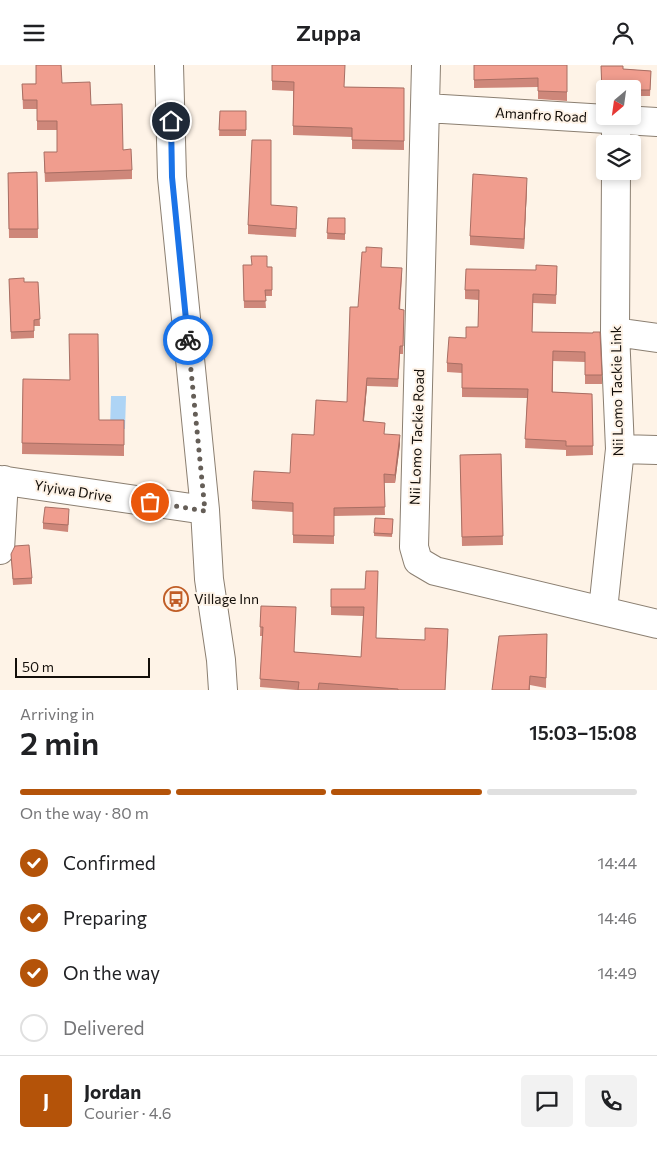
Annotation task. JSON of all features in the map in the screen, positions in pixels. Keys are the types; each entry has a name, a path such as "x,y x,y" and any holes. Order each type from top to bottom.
{"street":[{"path":"169,65 172,177 205,511 209,579 221,660 223,690"},
{"name":"Nii Lomo Tackie Road","path":"426,65 414,547 418,561 435,571 657,624"},
{"name":"Amanfro Road","path":"426,108 616,131 657,122"},
{"name":"Nii Lomo Tackie Link","path":"602,610 620,449 615,332 616,180"},
{"path":"615,332 657,337"},
{"path":"620,449 657,450"},
{"path":"0,550 2,480"},
{"name":"Yiyiwa Drive","path":"2,480 205,511"}],"water":[{"path":"111,396 126,396 125,429 110,428"}],"building":[{"path":"36,65 61,65 62,83 90,82 91,105 122,104 123,150 131,149 132,170 45,173 44,152 57,152 57,121 37,121 37,100 23,100 22,84 36,84"},
{"path":"272,65 345,65 344,87 404,88 404,141 352,140 352,128 293,126 294,82 272,81"},
{"path":"474,65 567,65 567,92 538,91 538,78 474,80"},
{"path":"601,66 623,66 623,69 651,71 650,90 641,90 641,80 602,80"},
{"path":"220,111 246,111 246,130 219,130"},
{"path":"252,140 271,140 271,205 297,207 296,229 248,225"},
{"path":"37,172 38,229 9,229 8,173"},
{"path":"473,174 527,178 524,239 470,236"},
{"path":"328,218 345,218 345,234 327,233"},
{"path":"366,247 382,248 381,267 402,268 399,309 404,310 403,346 400,346 398,379 367,378 363,421 385,423 384,434 400,435 395,475 384,474 385,507 334,508 334,536 293,535 293,503 252,501 254,471 290,473 292,434 314,435 316,400 347,402 350,307 358,307 362,252 366,252"},
{"path":"251,256 267,256 267,267 272,267 272,290 265,290 266,301 244,301 243,265 252,265"},
{"path":"536,265 557,266 556,295 533,294 532,332 600,332 602,375 585,375 585,352 553,351 552,392 592,394 593,446 566,446 566,441 525,439 528,389 462,388 462,364 447,363 449,337 466,338 466,327 478,327 479,290 465,290 466,269 536,270"},
{"path":"24,278 24,282 38,282 40,319 34,320 34,331 11,332 9,279"},
{"path":"69,334 98,334 99,420 124,420 124,445 22,443 23,379 70,380"},
{"path":"501,454 503,536 462,537 460,455"},
{"path":"45,507 69,509 68,525 43,523"},
{"path":"375,518 393,519 392,534 374,533"},
{"path":"29,545 32,578 13,579 11,554 15,546"},
{"path":"366,571 378,571 376,638 425,640 425,628 448,629 445,690 398,690 319,683 318,690 298,690 299,682 260,679 263,627 260,627 261,606 296,607 294,652 361,657 364,607 331,607 331,589 365,589"},
{"path":"547,634 546,678 530,676 529,690 492,690 499,636"}],"way so far":[{"path":"150,502 205,511 188,340"}],"place":[{"name":"Village Inn","path":"176,599"}],"route":[{"path":"171,121 172,177 188,340"}]}
